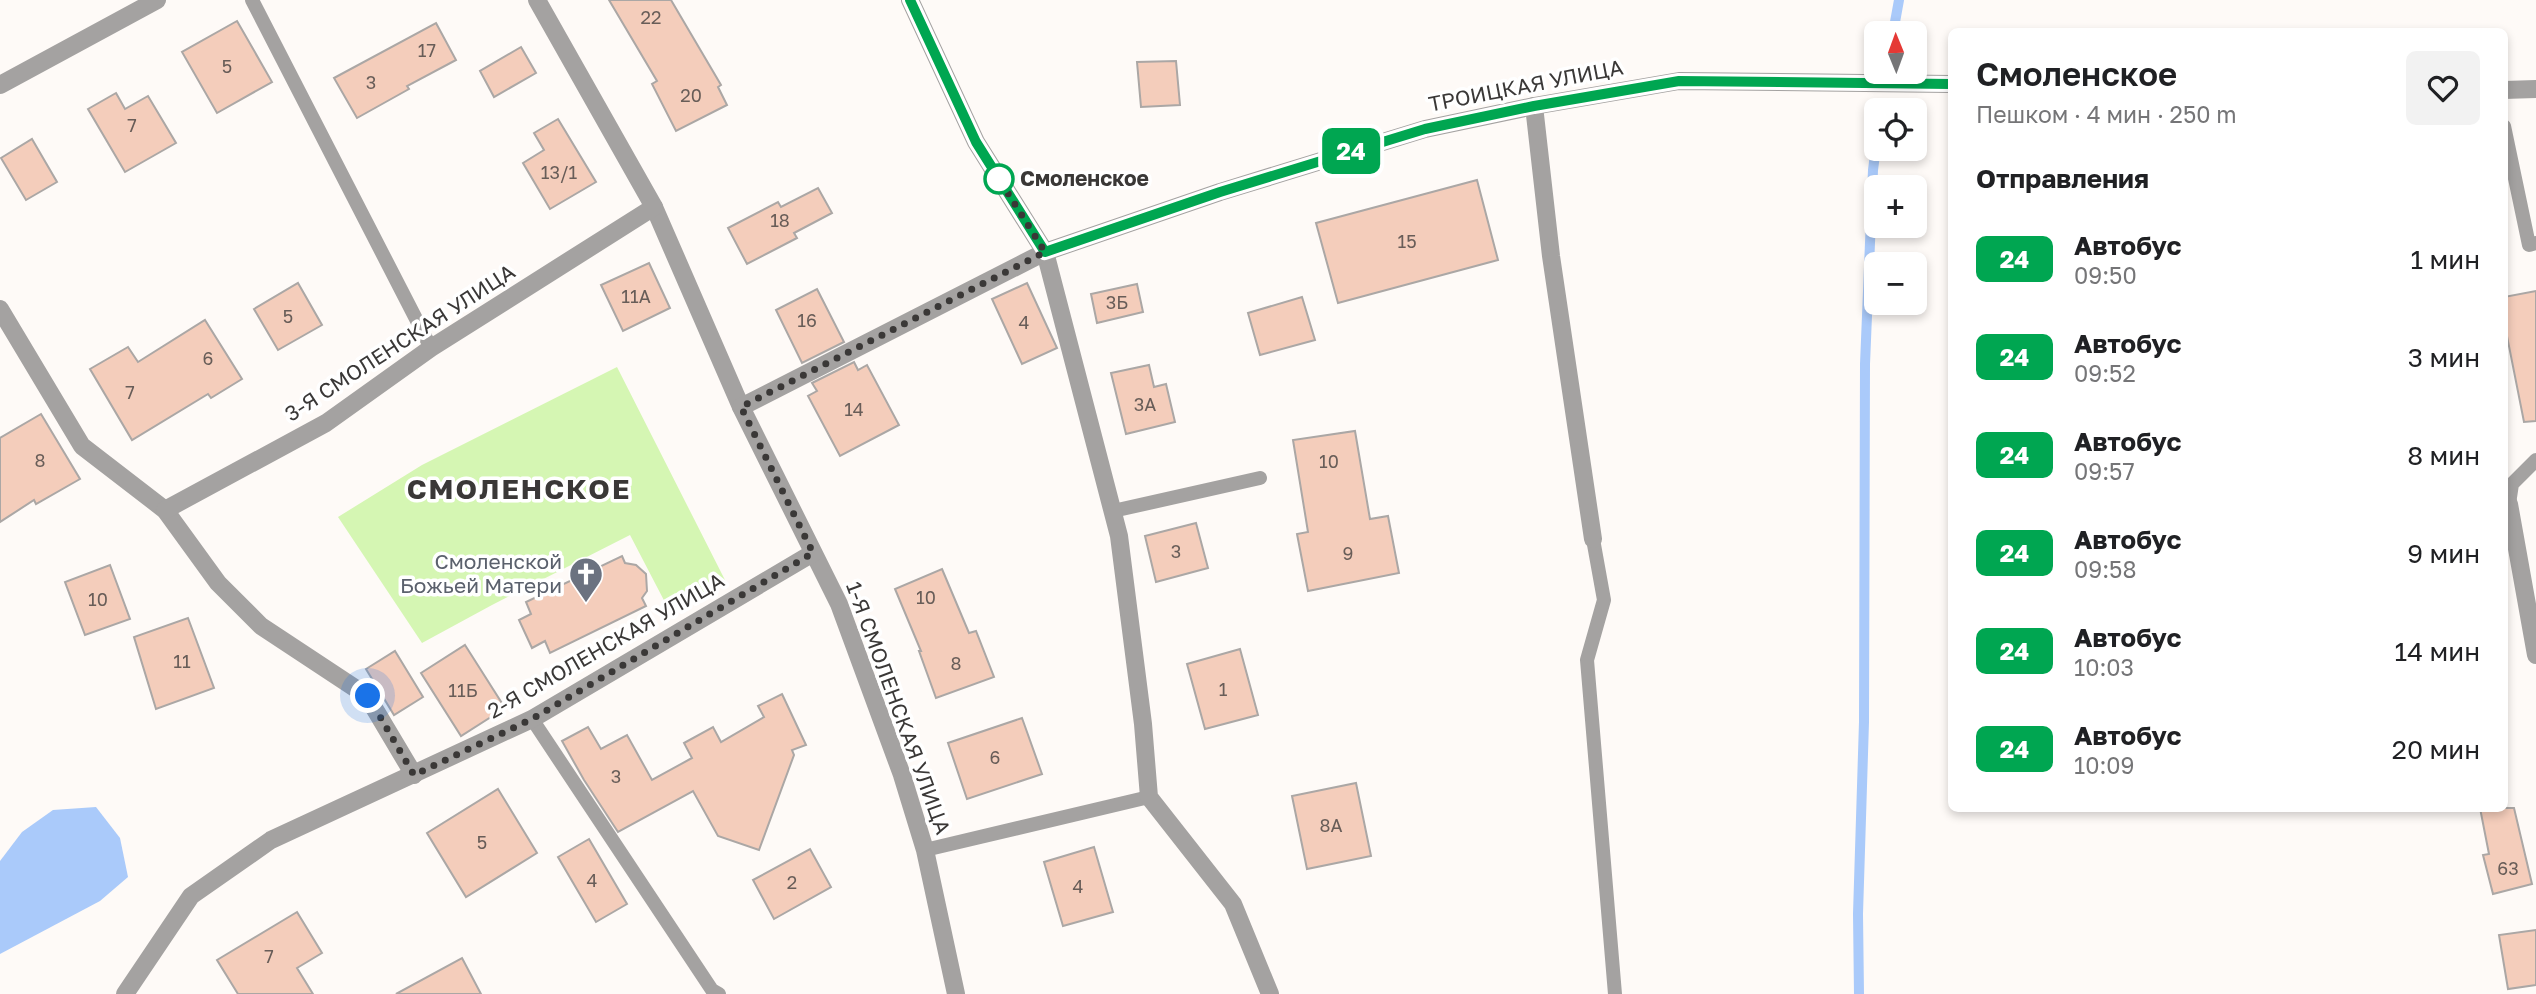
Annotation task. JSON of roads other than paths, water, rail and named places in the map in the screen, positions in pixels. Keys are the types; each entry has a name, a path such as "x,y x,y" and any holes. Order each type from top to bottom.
{"street":[{"path":"0,85 158,0"},
{"name":"1-Я СМОЛЕНСКАЯ УЛИЦА","path":"537,0 654,206 741,407 839,604 902,775 925,850 956,994"},
{"path":"910,0 976,142 1045,252 1119,536 1143,724 1149,797 1233,904 1270,994"},
{"name":"ТРОИЦКАЯ УЛИЦА","path":"1045,252 1220,192 1412,132 1534,106 1679,81 1948,84"},
{"path":"2508,90 2536,89"},
{"path":"1534,106 1551,256 1593,539"},
{"name":"3-Я СМОЛЕНСКАЯ УЛИЦА","path":"165,510 326,423 431,348 654,206"},
{"path":"741,407 1045,252"},
{"path":"0,309 82,446 165,510 218,583 261,626 368,696 414,775"},
{"path":"2509,504 2536,655"},
{"name":"2-Я СМОЛЕНСКАЯ УЛИЦА","path":"125,994 191,896 271,840 532,719 813,553"}],"lane":[{"path":"252,0 431,348"},
{"path":"2508,145 2529,245 2536,243"},
{"path":"2509,504 2511,484 2536,460"},
{"path":"1113,511 1260,478"},
{"path":"1593,539 1604,600 1587,660 1615,994"},
{"path":"532,719 712,990 719,994"},
{"path":"925,850 1149,797"}],"water":[{"path":"96,807 120,838 128,877 100,901 0,954 0,861 22,832 53,810"}],"waterway":[{"path":"1895,21 1899,0"},
{"path":"1859,994 1858,914 1864,722 1865,364 1874,161"}],"place":[{"name":"Смоленское","path":"999,179"},
{"name":"Смоленской Божьей Матери","path":"586,604"}],"district":[{"name":"СМОЛЕНСКОЕ","path":"519,489"}]}
